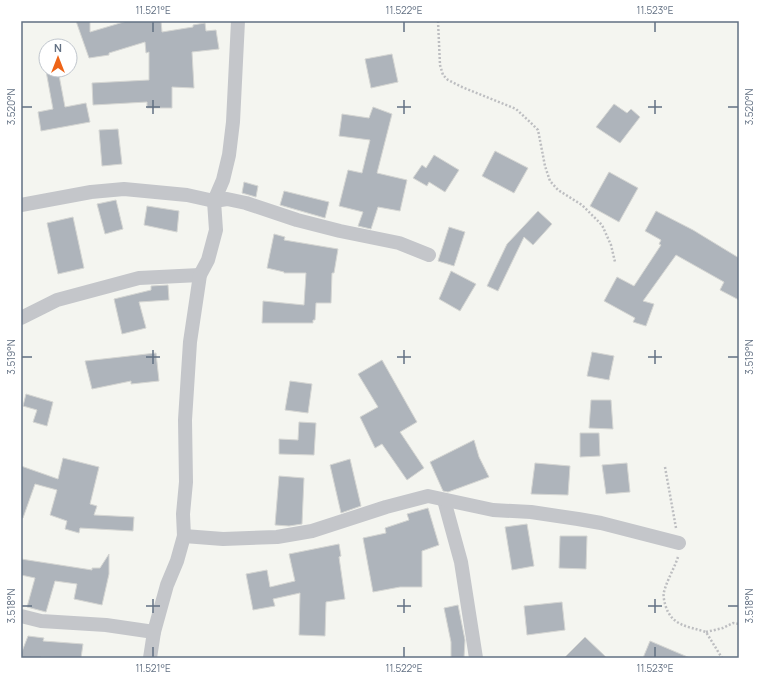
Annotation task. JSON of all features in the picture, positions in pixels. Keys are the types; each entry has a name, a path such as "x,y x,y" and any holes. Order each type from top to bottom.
{"street":[{"path":"150,658 154,632 167,586 177,561 184,536 183,514 186,482 185,420 189,350 200,275 208,260 216,230 214,202 223,180 229,155 233,122 238,21"},
{"path":"21,205 91,192 124,189 187,195 214,202 227,200 246,203 297,220 340,232 399,243 429,255"},
{"path":"21,318 57,300 139,278 200,275"},
{"path":"184,536 223,539 277,538 312,532 386,507 428,496 493,510 531,512 578,518 679,543"},
{"path":"444,500 461,562 476,658"},
{"path":"21,616 41,621 106,625 154,632"}],"path":[{"path":"438,21 440,65 443,75 448,80 462,87 516,109 538,130 545,166 550,181 558,190 582,206 602,225 611,245 615,262"},
{"path":"665,467 679,543 674,568 663,594 666,607 672,618 680,624 706,632 723,628 733,623 739,624"},
{"path":"706,632 722,658"}],"building":[{"path":"76,21 90,21 90,32 127,21 161,21 162,32 193,27 193,25 205,23 206,31 216,30 219,49 192,52 194,88 172,87 172,108 147,108 147,102 93,105 92,83 149,80 149,52 146,53 145,42 109,53 109,55 89,58"},
{"path":"392,54 398,82 371,88 365,59"},
{"path":"47,78 60,78 65,107 86,103 90,122 41,131 38,112 53,109"},
{"path":"614,104 627,113 631,109 640,117 620,143 596,127"},
{"path":"373,107 392,114 377,173 407,180 400,211 378,207 371,229 358,226 363,212 339,206 348,170 362,173 370,140 339,136 342,114 369,118"},
{"path":"118,129 122,164 102,166 99,130"},
{"path":"495,151 528,168 514,193 482,176"},
{"path":"434,155 459,170 445,192 429,182 427,186 413,178 422,165 426,168"},
{"path":"609,172 638,188 619,222 590,206"},
{"path":"244,182 258,186 256,197 242,193"},
{"path":"284,191 329,202 325,218 280,205"},
{"path":"116,200 123,229 105,234 97,204"},
{"path":"147,206 179,211 177,232 144,225"},
{"path":"538,211 552,224 533,245 524,237 498,291 487,286 507,244"},
{"path":"656,211 693,230 739,258 739,300 720,290 724,282 676,255 643,301 654,304 646,326 633,322 635,318 604,301 617,277 634,286 661,245 659,244 661,240 645,231"},
{"path":"73,217 84,268 58,274 47,223"},
{"path":"449,227 465,232 454,266 438,261"},
{"path":"274,234 285,237 284,240 338,249 334,273 332,273 331,303 316,303 315,320 313,320 313,323 262,323 263,301 304,305 306,273 284,273 267,268"},
{"path":"451,271 476,284 460,311 439,299"},
{"path":"168,285 169,300 139,302 146,328 122,334 114,299 151,290 151,286"},
{"path":"592,352 614,356 609,380 587,376"},
{"path":"156,353 159,381 131,384 131,381 92,389 85,361"},
{"path":"382,360 417,422 400,432 424,468 407,480 382,444 375,448 360,417 378,407 358,374"},
{"path":"290,381 312,384 308,413 285,410"},
{"path":"26,394 53,402 47,426 33,422 37,410 23,406"},
{"path":"591,400 611,400 613,429 589,428"},
{"path":"299,422 316,423 314,455 279,454 279,439 298,440"},
{"path":"580,433 599,433 600,456 580,457"},
{"path":"474,440 479,457 489,477 448,492 443,491 430,462"},
{"path":"63,458 99,467 90,504 97,506 94,515 134,517 133,531 80,528 79,533 65,529 67,521 50,515 57,490 35,484 23,518 21,518 21,466 58,479"},
{"path":"350,459 361,506 341,513 330,465"},
{"path":"535,463 570,466 568,495 531,494"},
{"path":"627,463 630,492 606,494 602,465"},
{"path":"279,476 304,478 302,524 289,526 275,525"},
{"path":"428,508 439,545 422,551 422,587 400,587 373,592 363,538 386,533 385,528 409,520 407,514"},
{"path":"527,524 534,566 512,570 505,527"},
{"path":"560,536 587,536 586,569 559,568"},
{"path":"339,544 341,556 339,557 345,599 326,602 325,636 299,635 300,593 273,599 275,606 253,610 246,574 267,570 270,587 295,581 289,554"},
{"path":"109,554 109,574 102,605 74,599 77,584 55,581 46,612 27,607 35,578 21,575 21,559 92,570 92,568 100,568"},
{"path":"562,602 565,630 527,635 524,606"},
{"path":"458,605 465,640 464,658 451,658 451,642 444,608"},
{"path":"28,636 44,638 43,641 83,644 81,658 21,658 21,654"},
{"path":"585,637 607,658 564,658"},
{"path":"650,641 690,658 643,658"}]}
